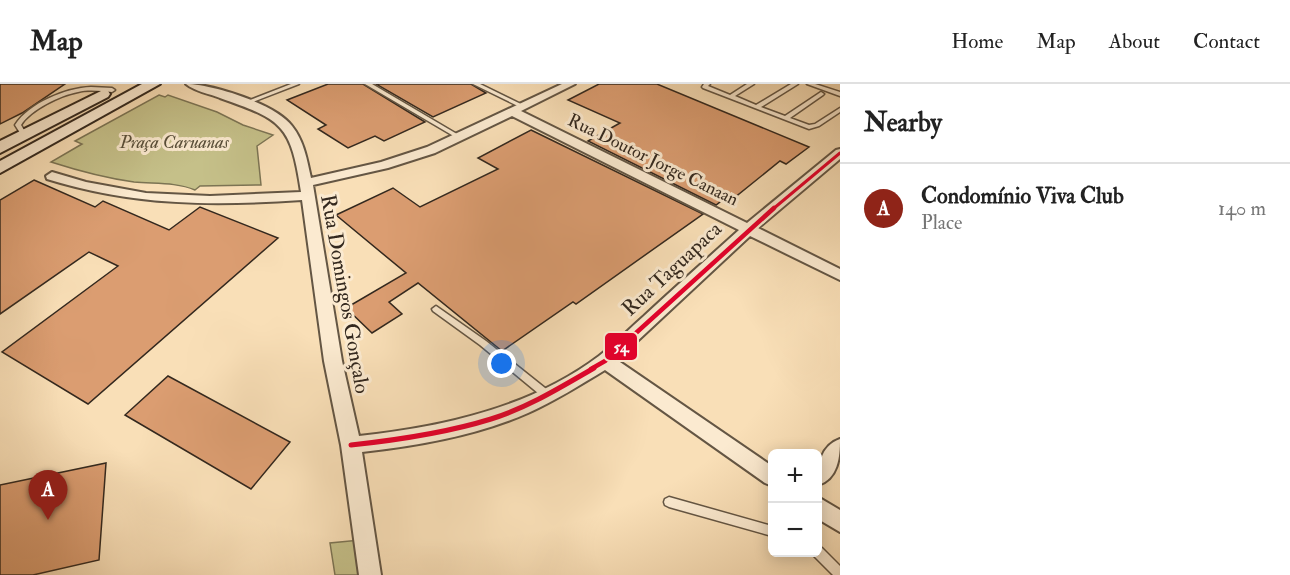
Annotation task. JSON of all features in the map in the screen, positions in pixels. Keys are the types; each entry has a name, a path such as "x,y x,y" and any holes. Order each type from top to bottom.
{"main road":[{"path":"0,168 153,84"},
{"path":"0,148 117,87"}],"street":[{"name":"Rua Domingos Gonçalo","path":"191,84 248,102 273,114 287,126 297,144 333,361 351,446 370,575"},
{"path":"52,176 102,192 130,197 226,200 306,189 431,150 570,84"},
{"name":"Rua Doutor Jorge Canaan","path":"519,109 840,275"},
{"name":"Rua Taguapaca","path":"351,446 404,439 469,424 522,407 604,362 750,228 840,153"},
{"path":"604,362 768,474"},
{"path":"822,471 840,447"},
{"path":"822,510 840,522"}],"lane":[{"path":"248,102 296,84"},
{"path":"368,84 459,137"},
{"path":"476,84 519,109"},
{"path":"707,84 705,87 729,97 813,127 840,110"},
{"path":"729,97 751,84"},
{"path":"756,107 795,84"},
{"path":"810,84 840,94"},
{"path":"786,118 821,94"},
{"path":"436,309 483,343 547,395"},
{"path":"669,502 768,530"},
{"path":"822,556 840,574"}],"green space":[{"name":"Praça Caruanas","path":"159,95 165,97 168,95 217,112 243,125 273,135 257,146 261,185 200,186 195,190 173,184 134,182 113,178 51,162 82,144 75,141"},
{"path":"360,540 360,575 335,575 330,543"}],"building":[{"path":"0,84 65,84 22,113 0,124"},
{"path":"328,84 363,84 425,122 384,141 375,136 348,148 318,129 326,125 287,100"},
{"path":"376,84 471,84 486,93 433,117"},
{"path":"599,84 657,84 809,147 786,164 780,161 729,202 724,199 716,205 588,141 620,123 568,100"},
{"path":"531,130 703,214 576,304 573,302 502,351 418,283 389,302 402,314 372,333 346,308 406,273 336,215 393,188 420,207 498,169 478,158"},
{"path":"34,180 95,207 103,201 169,230 200,207 278,238 88,404 2,352 118,266 89,252 0,314 0,200"},
{"path":"168,376 290,442 251,489 125,415"},
{"path":"106,463 99,560 33,575 0,575 0,485"}],"transit line":[{"name":"54","path":"351,445 404,439 491,419 522,407 567,384 605,361 750,228 840,153"}],"place":[{"name":"Condomínio Viva Club","path":"48,520"}]}
